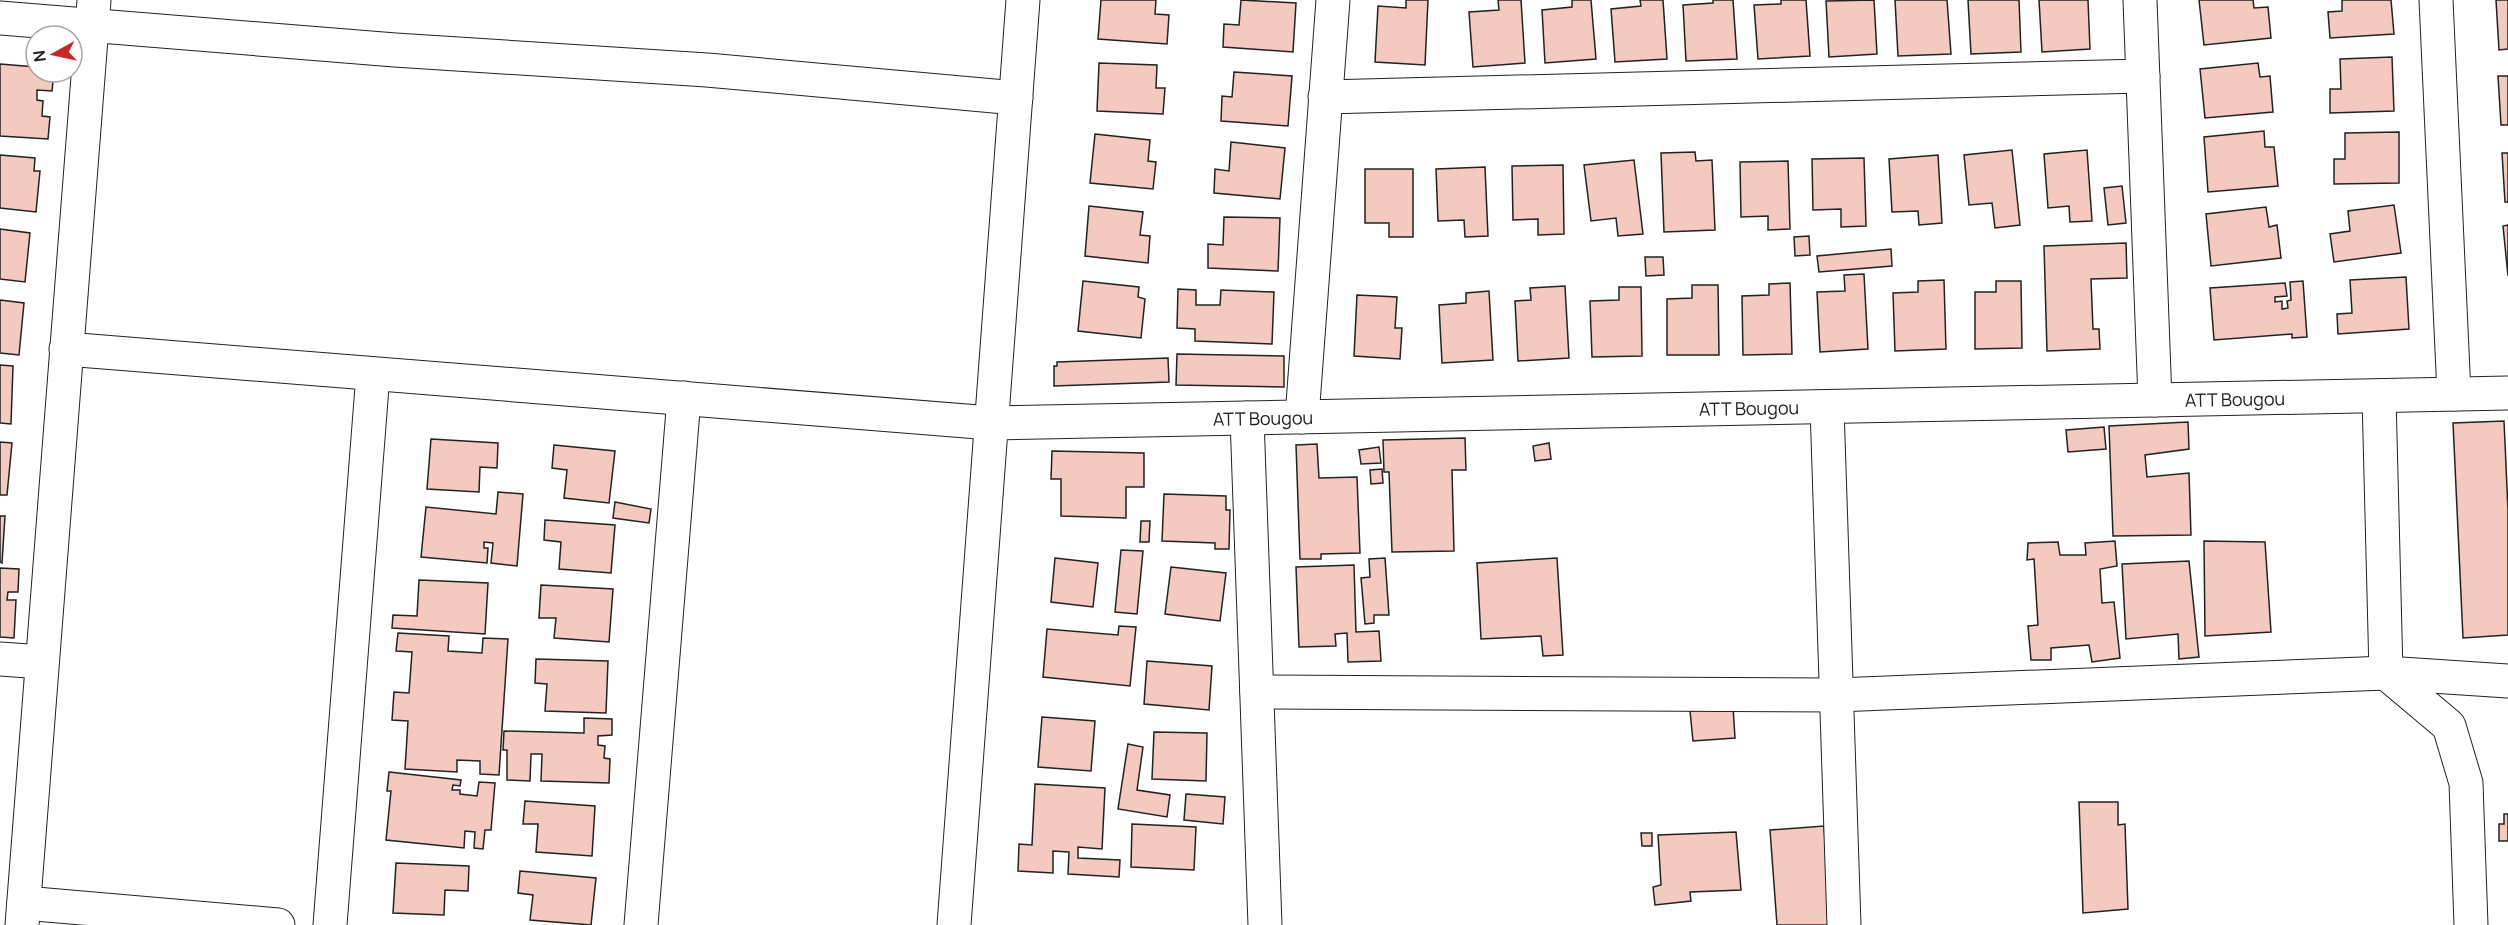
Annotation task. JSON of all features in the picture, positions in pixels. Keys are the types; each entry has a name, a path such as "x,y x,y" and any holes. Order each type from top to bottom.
{"street":[{"path":"954,925 1023,0"},
{"path":"1302,417 1333,0"},
{"path":"2140,0 2155,400"},
{"path":"2436,0 2454,394"},
{"path":"0,18 93,13 395,50 707,70 1016,98"},
{"path":"93,13 23,914 278,925"},
{"path":"1325,97 2143,76"},
{"name":"ATT Bougou","path":"66,349 991,423 2508,393"},
{"path":"330,925 373,374"},
{"path":"2379,396 2386,673 2449,726 2466,783 2471,925"},
{"path":"641,925 684,398"},
{"path":"1827,407 1844,925"},
{"path":"1247,418 1265,925"},
{"path":"0,659 42,662"},
{"path":"1257,692 1837,695 2386,673 2508,681"}],"building":[{"path":"1101,0 1156,0 1155,14 1169,15 1167,44 1098,39"},
{"path":"1241,0 1296,3 1293,52 1223,47 1224,24 1239,25"},
{"path":"1406,0 1428,0 1425,65 1375,62 1378,6 1406,8"},
{"path":"1498,0 1521,0 1525,63 1473,67 1469,12 1499,10"},
{"path":"1572,0 1591,0 1596,59 1545,63 1542,10 1572,7"},
{"path":"1640,0 1663,0 1667,59 1615,62 1611,9 1641,6"},
{"path":"1713,0 1733,0 1737,59 1686,61 1683,5 1713,3"},
{"path":"1781,0 1806,0 1810,56 1758,59 1754,5 1781,4"},
{"path":"1874,0 1877,54 1829,57 1826,1"},
{"path":"1895,0 1947,0 1951,54 1898,56"},
{"path":"1968,0 2019,0 2021,52 1971,54"},
{"path":"2039,0 2088,0 2090,49 2042,52"},
{"path":"2199,0 2253,0 2254,8 2268,7 2271,38 2204,45"},
{"path":"2342,0 2391,0 2394,34 2330,38 2328,12 2342,11"},
{"path":"2496,0 2508,0 2508,49 2499,50"},
{"path":"2392,57 2394,111 2330,113 2330,89 2341,89 2340,59"},
{"path":"1099,63 1157,65 1156,88 1165,88 1163,114 1097,111"},
{"path":"2258,63 2260,77 2270,76 2273,112 2205,118 2200,69"},
{"path":"0,64 24,66 24,84 53,84 52,91 37,90 37,100 43,101 42,116 50,117 48,139 0,136"},
{"path":"1234,72 1292,76 1288,126 1221,121 1222,96 1232,97"},
{"path":"2498,76 2508,76 2508,125 2501,125"},
{"path":"2264,131 2265,147 2274,147 2278,186 2208,192 2204,137"},
{"path":"2399,132 2399,183 2334,184 2334,159 2345,159 2345,133"},
{"path":"1095,134 1150,140 1148,161 1156,162 1153,189 1090,183"},
{"path":"1231,142 1285,148 1280,199 1214,193 1215,169 1229,171"},
{"path":"2012,150 2020,225 1995,228 1992,203 1969,205 1964,155"},
{"path":"2087,150 2092,221 2070,222 2069,206 2048,208 2044,154"},
{"path":"1695,152 1696,161 1712,160 1715,230 1664,232 1661,153"},
{"path":"2502,153 2508,153 2508,202 2505,202"},
{"path":"0,155 35,158 34,171 40,171 36,212 0,208"},
{"path":"1938,155 1942,223 1919,225 1918,211 1892,212 1889,159"},
{"path":"1864,158 1866,226 1841,227 1841,209 1813,210 1812,159"},
{"path":"1634,160 1643,234 1618,236 1616,218 1591,221 1584,165"},
{"path":"1788,161 1790,229 1768,230 1768,216 1741,217 1740,162"},
{"path":"1563,165 1564,234 1538,235 1538,219 1513,220 1512,166"},
{"path":"1485,167 1488,236 1465,237 1464,220 1438,221 1436,169"},
{"path":"1365,169 1413,169 1413,237 1389,237 1389,223 1365,223"},
{"path":"2122,186 2126,223 2108,225 2104,188"},
{"path":"2394,205 2401,253 2334,262 2330,234 2350,231 2348,211"},
{"path":"1089,206 1143,212 1140,235 1150,236 1148,263 1085,256"},
{"path":"2266,207 2269,227 2277,225 2281,258 2211,266 2206,214"},
{"path":"1224,217 1280,218 1278,271 1208,268 1208,244 1223,245"},
{"path":"2508,225 2508,276 2503,226"},
{"path":"0,229 30,233 25,282 0,279"},
{"path":"1809,236 1810,255 1795,256 1794,237"},
{"path":"2126,243 2127,278 2091,279 2093,329 2099,329 2100,349 2047,351 2044,246"},
{"path":"1891,249 1892,266 1819,272 1817,256"},
{"path":"1645,257 1663,257 1664,275 1646,276"},
{"path":"1864,274 1868,349 1820,352 1817,292 1845,291 1844,275"},
{"path":"2406,277 2409,329 2338,334 2337,314 2352,313 2350,280"},
{"path":"1944,280 1946,349 1895,351 1893,293 1918,292 1918,281"},
{"path":"1083,281 1139,287 1138,297 1145,299 1141,338 1078,331"},
{"path":"1996,281 2021,281 2022,348 1975,349 1975,292 1996,292"},
{"path":"2303,281 2307,337 2292,338 2292,334 2214,340 2210,288 2285,283 2287,296 2275,297 2275,302 2282,301 2282,309 2288,308 2287,301 2291,300 2290,282"},
{"path":"1790,283 1792,354 1743,355 1742,296 1769,295 1769,284"},
{"path":"1692,285 1718,285 1719,355 1667,355 1667,299 1692,298"},
{"path":"1565,286 1569,358 1518,361 1515,301 1531,300 1530,288"},
{"path":"1619,287 1641,287 1642,356 1592,357 1590,301 1619,300"},
{"path":"1178,289 1196,290 1196,305 1220,305 1221,290 1274,292 1272,344 1195,341 1195,329 1177,328"},
{"path":"1489,291 1493,360 1442,363 1439,305 1466,303 1466,293"},
{"path":"1357,295 1397,297 1395,328 1402,328 1400,359 1354,356"},
{"path":"0,300 24,303 19,355 0,353"},
{"path":"1177,354 1284,356 1284,387 1176,385"},
{"path":"1168,358 1169,382 1054,386 1054,366 1057,366 1057,362"},
{"path":"0,365 13,366 11,424 0,423"},
{"path":"2504,421 2508,510 2508,635 2463,638 2453,423"},
{"path":"2188,422 2189,449 2145,455 2147,477 2189,473 2191,535 2113,536 2109,426"},
{"path":"2104,427 2106,449 2068,452 2066,430"},
{"path":"1465,438 1466,470 1452,470 1454,551 1392,552 1389,472 1384,472 1383,440"},
{"path":"431,439 498,443 497,468 480,467 479,492 427,489"},
{"path":"0,442 12,443 7,495 0,495"},
{"path":"1549,443 1551,459 1535,461 1533,446"},
{"path":"1317,444 1319,478 1357,477 1360,553 1321,554 1321,559 1300,559 1296,445"},
{"path":"554,445 615,451 609,503 564,498 567,470 552,468"},
{"path":"1379,447 1381,463 1361,464 1359,450"},
{"path":"1052,451 1144,453 1144,487 1126,487 1126,518 1061,516 1061,479 1051,479"},
{"path":"1382,469 1383,483 1371,484 1370,470"},
{"path":"498,492 523,494 517,566 491,563 493,543 484,542 484,548 488,548 487,563 421,557 426,507 496,514"},
{"path":"1164,494 1226,496 1226,510 1230,510 1229,549 1215,549 1215,543 1162,541"},
{"path":"615,502 651,509 649,523 613,518"},
{"path":"0,516 5,516 2,563 0,562"},
{"path":"545,520 615,525 611,573 559,569 561,542 544,540"},
{"path":"1141,521 1150,521 1149,542 1140,542"},
{"path":"2115,541 2117,566 2100,569 2102,603 2114,602 2120,658 2092,662 2089,645 2051,648 2051,660 2031,660 2028,626 2038,625 2034,559 2027,560 2028,543 2058,542 2060,555 2086,555 2085,543"},
{"path":"2204,541 2265,542 2271,632 2205,636"},
{"path":"1121,550 1143,551 1137,614 1115,612"},
{"path":"1055,558 1098,563 1093,607 1051,602"},
{"path":"1385,558 1389,615 1374,615 1374,623 1365,624 1361,578 1370,577 1369,559"},
{"path":"1557,558 1563,655 1543,656 1541,636 1481,639 1477,563"},
{"path":"2189,561 2199,657 2179,659 2178,634 2126,639 2122,564"},
{"path":"1354,565 1356,632 1379,631 1381,661 1348,662 1347,633 1335,634 1336,646 1299,647 1296,567"},
{"path":"1171,567 1226,573 1220,621 1165,614"},
{"path":"0,568 19,569 18,592 8,592 7,600 16,600 14,638 0,637"},
{"path":"419,580 488,583 485,634 392,628 393,615 417,616"},
{"path":"541,585 613,589 609,642 554,638 556,618 539,618"},
{"path":"1119,626 1136,627 1130,686 1043,677 1047,629 1118,635"},
{"path":"398,633 449,636 448,651 482,653 483,638 508,639 499,775 480,774 480,761 457,760 457,772 405,769 408,721 392,720 394,692 409,693 412,652 396,651"},
{"path":"536,659 608,661 606,713 545,711 547,684 535,683"},
{"path":"1147,661 1212,666 1209,710 1144,704"},
{"path":"1733,706 1735,738 1693,741 1690,711"},
{"path":"1042,717 1095,721 1091,771 1038,767"},
{"path":"584,718 612,719 612,735 598,736 598,745 605,746 604,758 610,759 609,783 541,781 542,754 531,754 530,781 507,780 507,750 503,750 504,731 584,733"},
{"path":"1154,732 1207,733 1206,781 1152,779"},
{"path":"1128,744 1143,747 1137,790 1170,795 1167,817 1118,809"},
{"path":"389,772 461,780 460,786 453,785 452,790 460,790 460,794 477,796 479,782 495,783 491,830 485,830 483,849 474,848 475,832 465,831 464,848 386,840 391,791 387,791"},
{"path":"1035,784 1105,788 1102,849 1078,847 1078,858 1120,860 1119,877 1068,874 1069,852 1053,851 1053,873 1018,871 1019,844 1032,845"},
{"path":"1186,794 1225,797 1223,824 1184,820"},
{"path":"525,801 595,806 592,856 536,852 538,824 523,824"},
{"path":"2079,802 2118,802 2118,825 2125,824 2128,909 2083,913"},
{"path":"2504,814 2508,814 2508,841 2499,841 2499,824 2504,824"},
{"path":"1132,824 1196,827 1194,870 1131,867"},
{"path":"1824,826 1831,925 1777,925 1770,830"},
{"path":"1736,832 1741,890 1690,892 1691,901 1655,905 1653,887 1661,885 1658,835"},
{"path":"1641,833 1652,833 1652,846 1642,846"},
{"path":"396,863 469,866 468,891 445,890 444,915 393,913"},
{"path":"520,871 596,878 591,925 530,920 533,895 518,893"}]}
